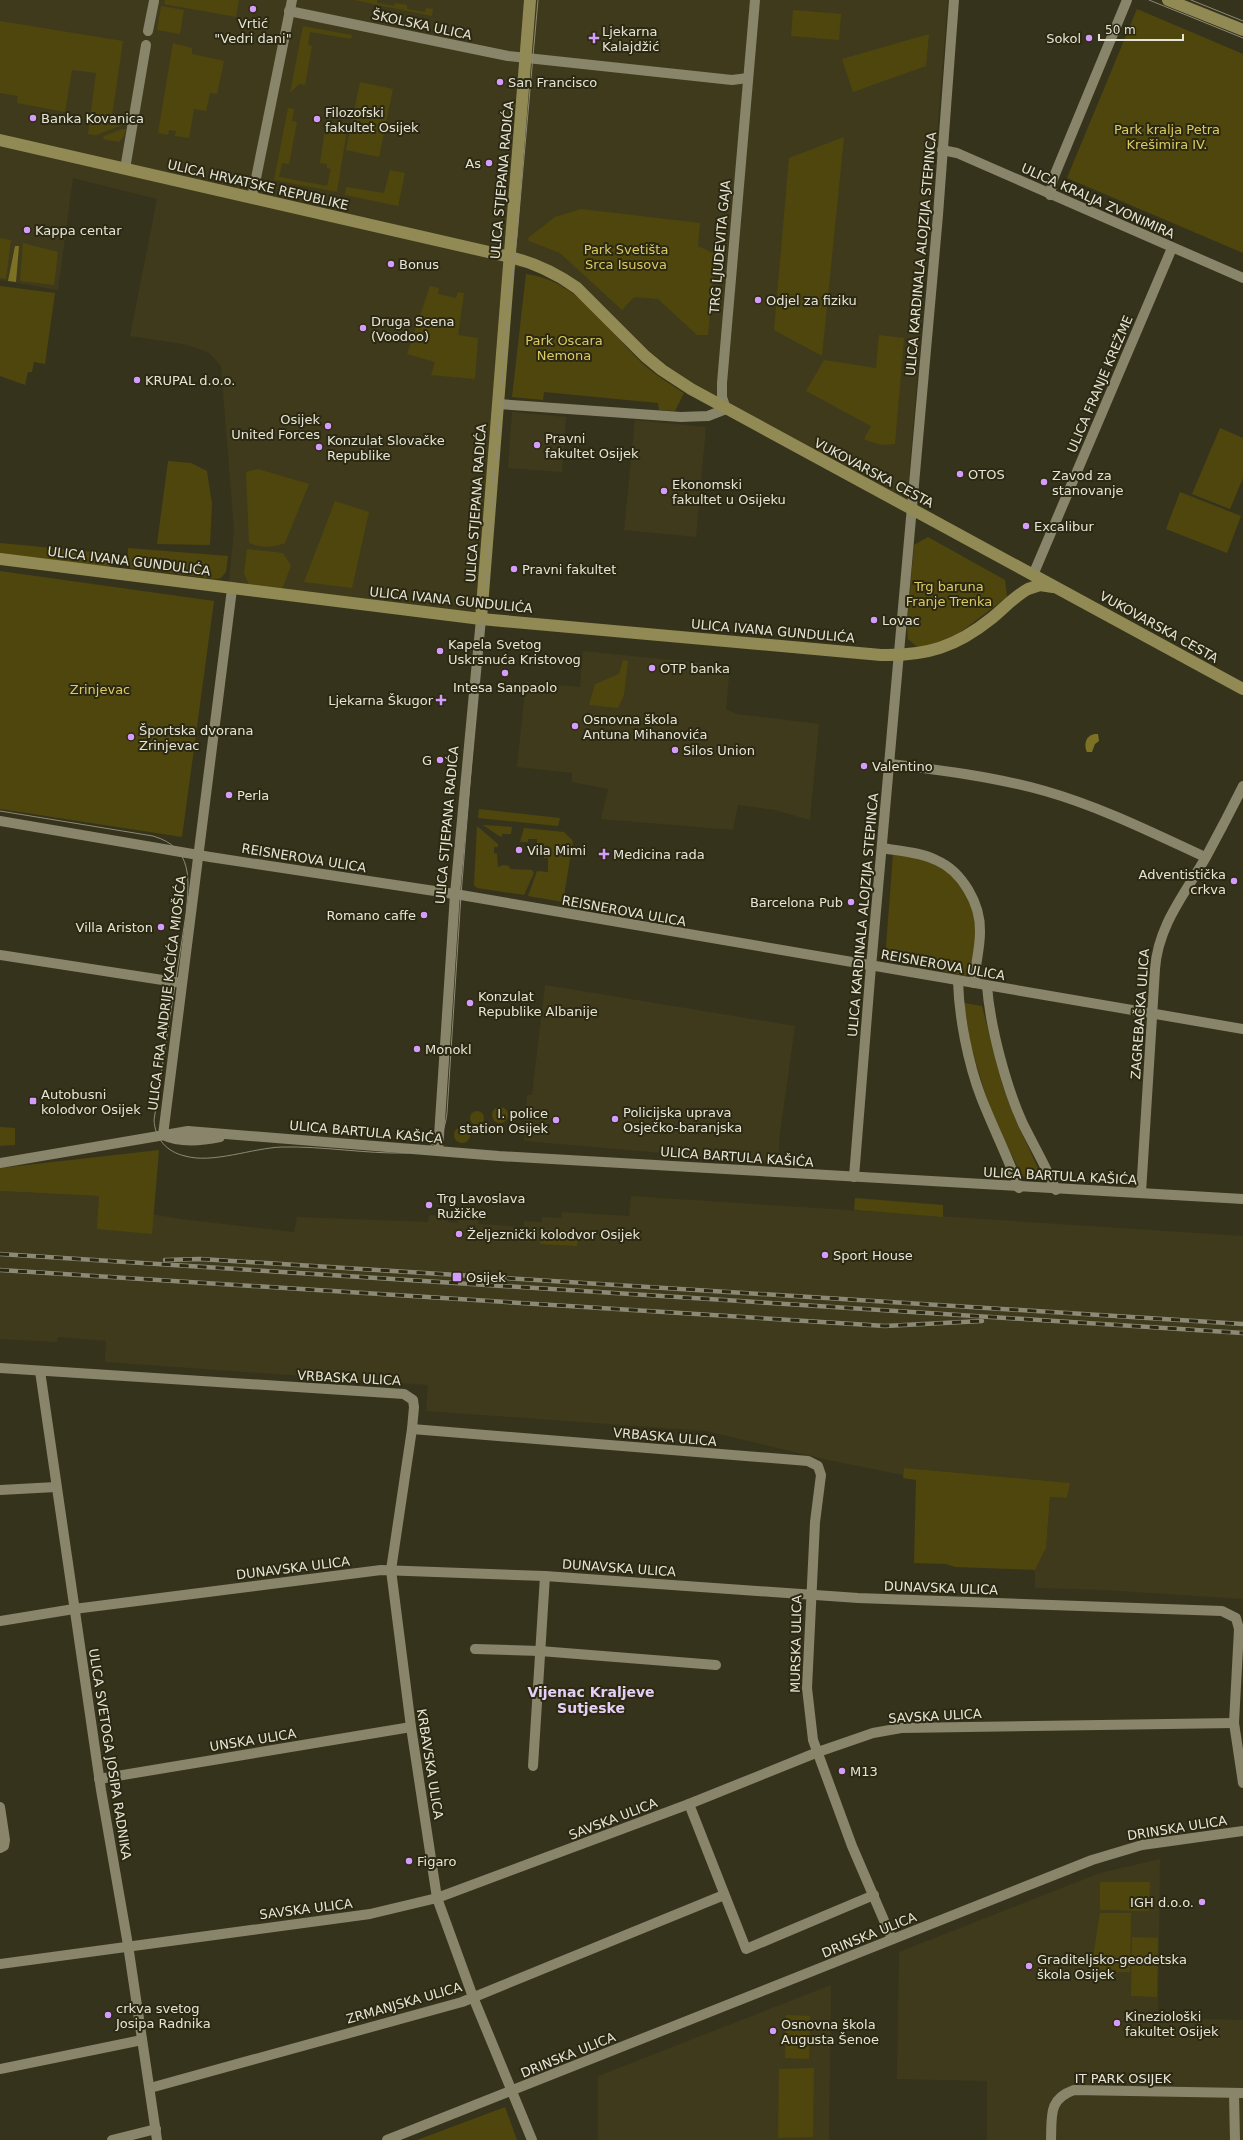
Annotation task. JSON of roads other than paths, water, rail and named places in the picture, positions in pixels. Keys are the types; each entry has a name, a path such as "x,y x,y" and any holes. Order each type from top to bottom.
{"street":[{"path":"148,31 152,0"},
{"path":"252,198 292,0"},
{"name":"ULICA STJEPANA RADIĆA","path":"438,1151 455,894 481,619 530,0"},
{"name":"TRG LJUDEVITA GAJA","path":"726,409 722,397 722,383 755,0"},
{"name":"ULICA KARDINALA ALOJZIJA STEPINCA","path":"912,509 954,0"},
{"path":"1050,195 1053,179 1127,0"},
{"path":"1168,0 1243,30"},
{"name":"ŠKOLSKA ULICA","path":"289,11 526,59"},
{"path":"125,169 146,45"},
{"path":"526,59 732,80 748,78"},
{"name":"ULICA HRVATSKE REPUBLIKE","path":"0,140 510,257"},
{"name":"ULICA KRALJA ZVONIMIRA","path":"942,150 957,153 1050,195 1243,278"},
{"name":"ULICA FRANJE KREŽME","path":"1033,574 1172,248"},
{"name":"VUKOVARSKA CESTA","path":"510,257 537,265 565,280 587,297 632,344 662,370 726,409 1243,689"},
{"path":"498,404 681,417 708,416 726,409"},
{"path":"900,655 912,509"},
{"name":"ULICA IVANA GUNDULIĆA","path":"0,559 481,619 900,655 928,652 951,645 970,635 1023,592 1033,587 1044,586 1058,588"},
{"path":"198,855 232,589"},
{"name":"ULICA KARDINALA ALOJZIJA STEPINCA","path":"854,1177 871,966 900,655"},
{"path":"890,764 1022,785 1045,791 1132,823 1205,857"},
{"name":"ZAGREBAČKA ULICA","path":"1141,1193 1158,942 1176,906 1205,857 1243,786"},
{"name":"REISNEROVA ULICA","path":"0,821 198,855 455,894 1243,1029"},
{"path":"882,848 937,860 958,877 973,898 979,912 980,932 974,983"},
{"name":"ULICA FRA ANDRIJE KAČIĆA MIOŠIĆA","path":"163,1135 198,855"},
{"path":"0,955 182,983"},
{"path":"958,981 958,995 973,1070 981,1097 1019,1188"},
{"path":"987,986 988,1000 1008,1081 1023,1122 1056,1190"},
{"name":"ULICA BARTULA KAŠIĆA","path":"0,1163 188,1131 230,1136 438,1151 1019,1188 1141,1193 1243,1200"},
{"name":"VRBASKA ULICA","path":"0,1368 40,1372 404,1394 411,1397 414,1403 412,1429 808,1461"},
{"name":"ULICA SVETOGA JOSIPA RADNIKA","path":"40,1372 99,1779 128,1945 157,2140"},
{"name":"KRBAVSKA ULICA","path":"412,1429 391,1570 410,1727 437,1898 473,1997 512,2090"},
{"name":"MURSKA ULICA","path":"808,1461 818,1466 821,1475 815,1522 810,1595 807,1688 813,1740 852,1846 892,1939"},
{"path":"0,1490 56,1487"},
{"name":"DUNAVSKA ULICA","path":"0,1621 74,1609 391,1570 546,1576 810,1595 1222,1611 1236,1618 1239,1629 1234,1723"},
{"path":"533,1766 546,1576"},
{"path":"476,1649 540,1651 716,1665"},
{"path":"1234,1723 1243,1783"},
{"name":"SAVSKA ULICA","path":"0,1964 128,1945 370,1914 437,1898 689,1804 818,1752 873,1733 901,1728 1234,1723"},
{"name":"UNSKA ULICA","path":"99,1779 410,1727"},
{"path":"689,1804 746,1950 874,1895"},
{"path":"0,1807 5,1840 4,1846 0,1848"},
{"name":"DRINSKA ULICA","path":"387,2140 892,1939 1116,1852 1142,1845 1243,1831"},
{"name":"ZRMANJSKA ULICA","path":"150,2088 455,2004 724,1895"},
{"path":"0,2069 142,2040"},
{"name":"DRINSKA ULICA","path":"512,2090 532,2140"},
{"name":"IT PARK OSIJEK","path":"1051,2140 1054,2105 1065,2093 1074,2090 1239,2093 1235,2140"},
{"path":"112,2140 156,2129"}],"tram line":[{"path":"0,811 153,836 166,841 176,848 182,857 188,878 186,914 154,1120 157,1133 163,1144 168,1148 185,1156 208,1158 282,1147 407,1153 424,1149 436,1142 443,1130 447,1113 461,895 508,309 517,236 538,0"},
{"path":"1149,0 1243,38"},
{"path":"1191,0 1243,21"}],"railway":[{"path":"0,1254 1243,1333"},
{"path":"165,1260 200,1259 1243,1324"},
{"path":"0,1270 885,1326 982,1321"}],"place":[{"name":"Vrtić \"Vedri dani\"","path":"253,9"},
{"name":"Ljekarna Kalajdžić","path":"594,38"},
{"name":"Sokol","path":"1089,38"},
{"name":"San Francisco","path":"500,82"},
{"name":"Banka Kovanica","path":"33,118"},
{"name":"Filozofski fakultet Osijek","path":"317,119"},
{"name":"As","path":"489,163"},
{"name":"Kappa centar","path":"27,230"},
{"name":"Bonus","path":"391,264"},
{"name":"Odjel za fiziku","path":"758,300"},
{"name":"Druga Scena (Voodoo)","path":"363,328"},
{"name":"KRUPAL d.o.o.","path":"137,380"},
{"name":"Osijek United Forces","path":"328,426"},
{"name":"Pravni fakultet Osijek","path":"537,445"},
{"name":"Konzulat Slovačke Republike","path":"319,447"},
{"name":"OTOS","path":"960,474"},
{"name":"Zavod za stanovanje","path":"1044,482"},
{"name":"Ekonomski fakultet u Osijeku","path":"664,491"},
{"name":"Excalibur","path":"1026,526"},
{"name":"Pravni fakultet","path":"514,569"},
{"name":"Lovac","path":"874,620"},
{"name":"Kapela Svetog Uskrsnuća Kristovog","path":"440,651"},
{"name":"OTP banka","path":"652,668"},
{"name":"Intesa Sanpaolo","path":"505,673"},
{"name":"Ljekarna Škugor","path":"441,700"},
{"name":"Osnovna škola Antuna Mihanovića","path":"575,726"},
{"name":"Športska dvorana Zrinjevac","path":"131,737"},
{"name":"Silos Union","path":"675,750"},
{"name":"G","path":"440,760"},
{"name":"Valentino","path":"864,766"},
{"name":"Perla","path":"229,795"},
{"name":"Vila Mimi","path":"519,850"},
{"name":"Medicina rada","path":"604,854"},
{"name":"Adventistička crkva","path":"1234,881"},
{"name":"Barcelona Pub","path":"851,902"},
{"name":"Romano caffe","path":"424,915"},
{"name":"Villa Ariston","path":"161,927"},
{"name":"Konzulat Republike Albanije","path":"470,1003"},
{"name":"Monokl","path":"417,1049"},
{"name":"Autobusni kolodvor Osijek","path":"33,1101"},
{"name":"Policijska uprava Osječko-baranjska","path":"615,1119"},
{"name":"I. police station Osijek","path":"556,1120"},
{"name":"Trg Lavoslava Ružičke","path":"429,1205"},
{"name":"Željeznički kolodvor Osijek","path":"459,1234"},
{"name":"Sport House","path":"825,1255"},
{"name":"Osijek","path":"457,1277"},
{"name":"M13","path":"842,1771"},
{"name":"Figaro","path":"409,1861"},
{"name":"IGH d.o.o.","path":"1202,1902"},
{"name":"Graditeljsko-geodetska škola Osijek","path":"1029,1966"},
{"name":"crkva svetog Josipa Radnika","path":"108,2015"},
{"name":"Kineziološki fakultet Osijek","path":"1117,2023"},
{"name":"Osnovna škola Augusta Šenoe","path":"773,2031"}],"district":[{"name":"Vijenac Kraljeve Sutjeske","path":"591,1700"}],"park label":[{"name":"Park kralja Petra Krešimira IV.","path":"1167,136"},
{"name":"Park Svetišta Srca Isusova","path":"626,256"},
{"name":"Park Oscara Nemona","path":"564,348"},
{"name":"Trg baruna Franje Trenka","path":"949,594"},
{"name":"Zrinjevac","path":"100,689"}]}
